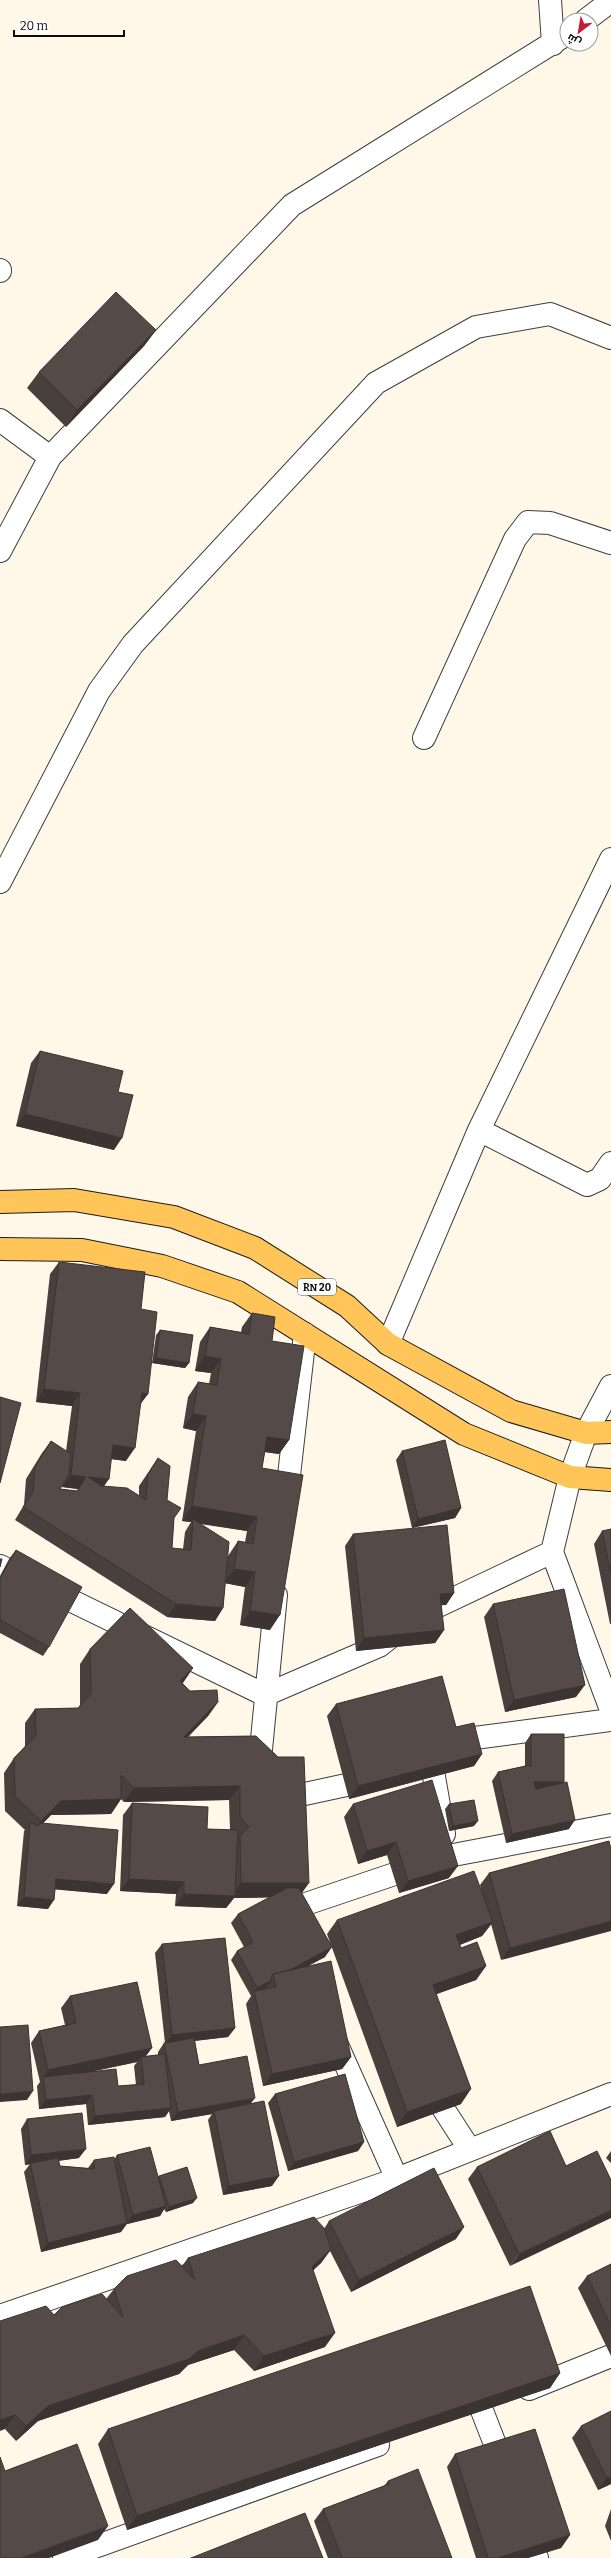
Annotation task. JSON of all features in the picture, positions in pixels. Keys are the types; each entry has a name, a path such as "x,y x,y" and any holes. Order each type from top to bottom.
{"main road":[{"name":"RN 20","path":"0,1202 74,1200 174,1216 255,1248 347,1306 388,1344 511,1411 586,1433 611,1432"},
{"path":"0,1249 82,1250 162,1266 238,1292 464,1434 570,1477 611,1480"}],"street":[{"path":"550,0 559,35"},
{"path":"597,12 611,1"},
{"path":"0,551 50,458 292,205 559,40"},
{"path":"0,882 99,691 133,644 376,383 476,327 550,314 611,338"},
{"path":"0,420 50,458"},
{"path":"424,738 515,539 528,522 550,523 611,543"},
{"path":"388,1344 479,1130 611,859"},
{"path":"479,1130 587,1185 600,1179 611,1162"},
{"path":"284,1522 305,1334"},
{"path":"611,1386 586,1433 570,1477 552,1552 611,1710"},
{"path":"0,1566 265,1695 379,1646 417,1616 552,1552"},
{"path":"278,1577 265,1695 257,1797 380,1778 459,1740 611,1720"},
{"path":"413,1763 448,1856"},
{"path":"278,1914 448,1856 611,1825"},
{"path":"423,1864 428,1887"},
{"path":"271,1892 278,1914 288,1935"},
{"path":"326,2021 397,2179"},
{"path":"415,2065 470,2150"},
{"path":"2,2310 397,2179 611,2094"},
{"path":"528,2126 544,2143"},
{"path":"459,2416 611,2356"},
{"path":"482,2408 537,2558"},
{"path":"64,2558 400,2437"}],"building":[{"path":"116,292 156,330 77,410 39,372"},
{"path":"40,1051 123,1071 118,1092 133,1095 122,1138 25,1114"},
{"path":"59,1262 145,1272 141,1309 157,1312 148,1394 142,1393 135,1448 113,1445 109,1479 88,1477 102,1486 127,1488 146,1500 148,1474 158,1458 170,1466 167,1500 181,1508 174,1518 172,1548 191,1550 193,1519 229,1542 223,1608 176,1604 23,1507 33,1492 35,1467 51,1441 71,1454 69,1475 60,1489 77,1491 86,1477 71,1475 80,1393 44,1389"},
{"path":"252,1313 275,1317 272,1341 304,1346 289,1440 267,1437 262,1468 303,1475 280,1615 250,1611 255,1572 234,1569 238,1541 253,1544 257,1517 192,1506 206,1416 193,1414 198,1382 217,1385 221,1359 205,1356 210,1327 249,1334"},
{"path":"160,1330 193,1335 189,1363 156,1358"},
{"path":"0,1397 21,1403 0,1483"},
{"path":"445,1440 461,1508 418,1519 402,1451"},
{"path":"447,1525 454,1593 440,1594 444,1630 364,1638 353,1534"},
{"path":"611,1529 611,1574 602,1531"},
{"path":"16,1550 82,1587 49,1647 0,1620 0,1578"},
{"path":"564,1589 585,1685 514,1700 493,1604"},
{"path":"130,1608 193,1668 180,1681 190,1691 217,1690 218,1702 184,1737 256,1736 278,1757 304,1757 309,1883 241,1883 240,1836 249,1827 240,1817 240,1786 134,1788 121,1775 121,1799 61,1801 41,1821 15,1796 14,1758 36,1736 35,1709 78,1708 91,1694 90,1649"},
{"path":"442,1676 456,1727 474,1723 482,1754 358,1786 336,1704"},
{"path":"531,1734 564,1734 564,1782 534,1782 536,1789 567,1782 575,1820 512,1834 498,1772 530,1765 531,1767"},
{"path":"432,1780 458,1866 408,1881 396,1842 367,1851 353,1804"},
{"path":"474,1800 478,1821 453,1826 449,1804"},
{"path":"132,1803 208,1807 207,1829 238,1830 235,1896 184,1894 184,1882 129,1879"},
{"path":"30,1822 37,1826 41,1823 118,1830 114,1884 56,1879 54,1900 24,1897"},
{"path":"609,1841 611,1849 611,1921 510,1948 489,1873"},
{"path":"474,1871 493,1922 456,1935 461,1948 477,1942 486,1966 433,1985 471,2089 407,2112 337,1920"},
{"path":"287,1888 299,1888 332,1947 290,1970 273,1974 271,1977 272,1980 257,1988 237,1951 253,1942 238,1914"},
{"path":"225,1938 235,2028 172,2035 162,1944"},
{"path":"331,1961 351,2057 272,2074 254,1991 276,1987 273,1974"},
{"path":"137,1982 152,2048 48,2070 39,2031 76,2023 70,1996"},
{"path":"28,2025 33,2091 0,2094 0,2027"},
{"path":"194,2038 199,2065 247,2056 255,2098 178,2112 164,2043"},
{"path":"165,2054 171,2108 95,2116 92,2095 46,2100 43,2077 116,2069 118,2086 144,2084 141,2057"},
{"path":"345,2074 364,2142 294,2162 275,2094"},
{"path":"264,2101 279,2176 229,2186 214,2111"},
{"path":"82,2113 86,2149 31,2155 27,2119"},
{"path":"550,2131 566,2166 597,2151 611,2180 611,2210 519,2254 477,2167"},
{"path":"150,2147 166,2206 133,2215 117,2155"},
{"path":"114,2157 127,2223 48,2243 30,2163 58,2158 60,2166 94,2169 94,2160"},
{"path":"187,2167 197,2198 169,2207 159,2176"},
{"path":"434,2168 464,2227 359,2280 329,2221"},
{"path":"314,2217 324,2228 331,2249 312,2267 335,2333 264,2356 244,2335 198,2351 189,2359 48,2406 26,2426 15,2415 0,2420 0,2321 46,2306 54,2315 62,2307 102,2294 123,2317 114,2289 127,2276 176,2260 195,2280 188,2258"},
{"path":"611,2264 611,2326 587,2276"},
{"path":"530,2286 560,2373 137,2516 108,2429"},
{"path":"611,2411 611,2476 607,2478 581,2426"},
{"path":"535,2429 570,2535 498,2558 488,2558 455,2454"},
{"path":"77,2444 108,2526 21,2558 0,2558 0,2457 5,2471"},
{"path":"418,2469 452,2558 342,2558 323,2509 389,2484 388,2481"},
{"path":"305,2513 323,2558 191,2558"}]}
